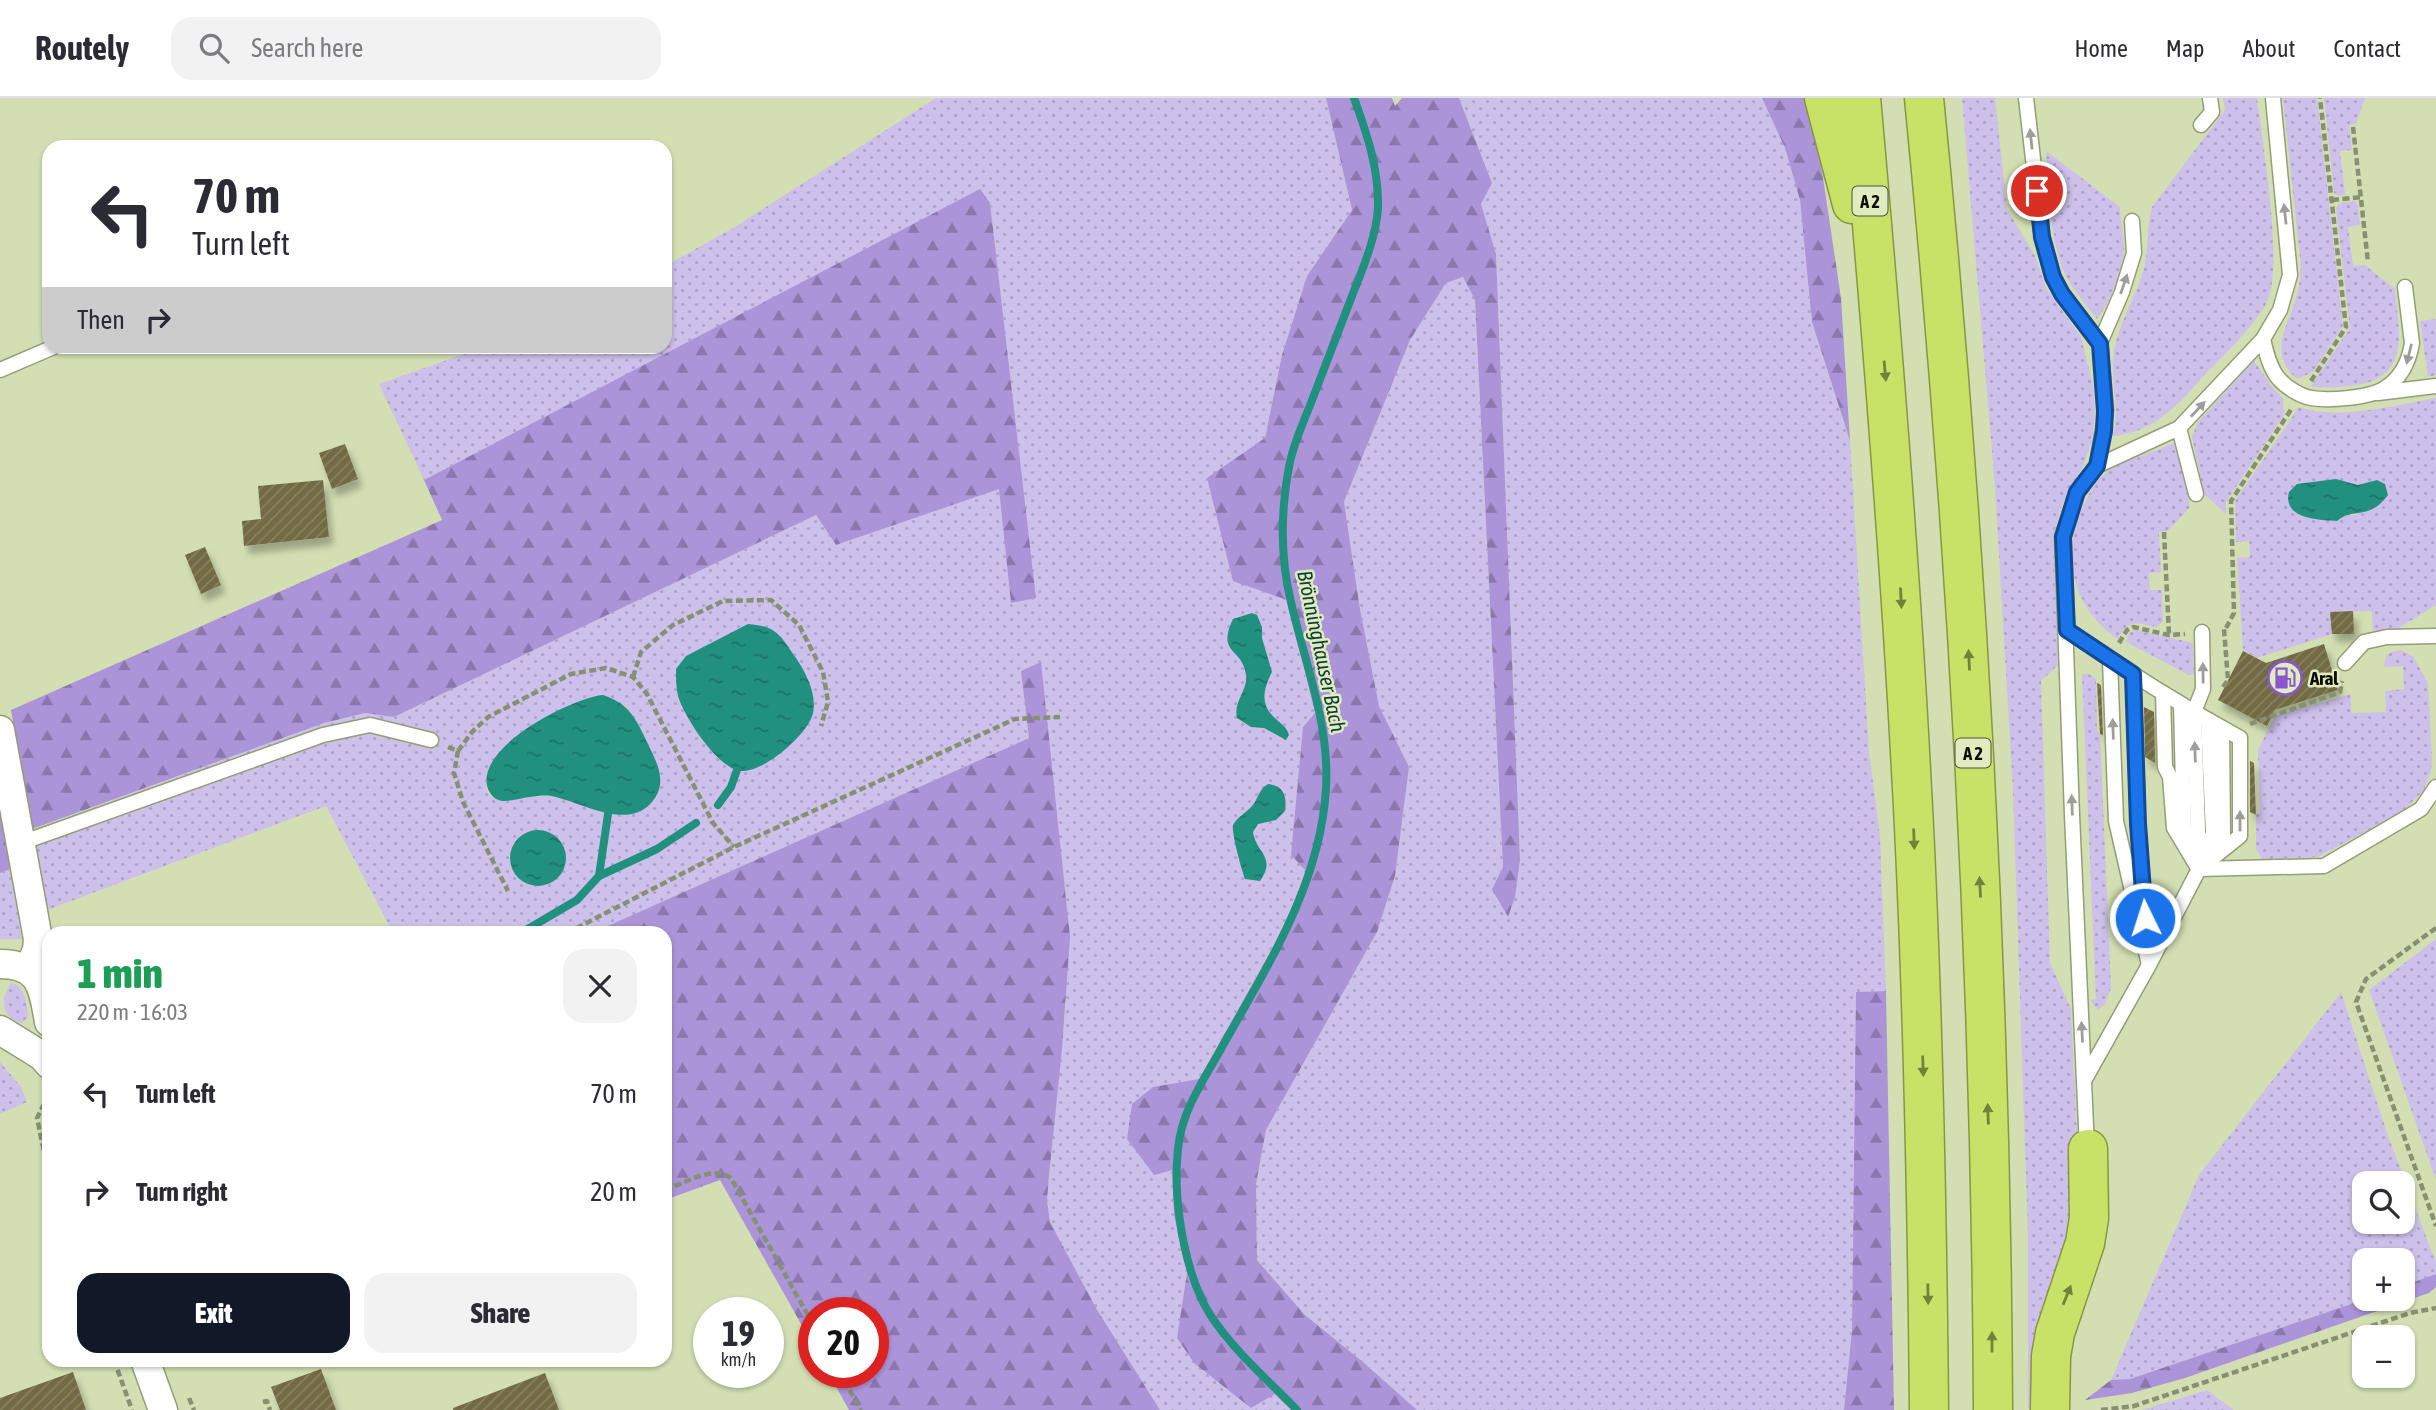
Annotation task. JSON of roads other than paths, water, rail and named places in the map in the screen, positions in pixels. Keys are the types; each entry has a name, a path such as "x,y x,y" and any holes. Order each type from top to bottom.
{"highway":[{"path":"1824,98 1879,303"},
{"name":"A 2","path":"1861,98 1895,505 1911,771 1922,1039 1929,1410"},
{"name":"A 2","path":"1924,98 1942,281 1965,580 1985,992 1992,1238 1993,1410"},
{"path":"2050,1410 2051,1356 2055,1333 2085,1243 2089,1218 2088,1149"}],"street":[{"path":"0,730 38,939 37,950 29,970"},
{"path":"0,964 13,964 29,970 42,987"},
{"path":"0,1030 42,1056"},
{"path":"148,1367 163,1410"}],"lane":[{"path":"2026,98 2042,237 2047,259 2062,294 2100,344"},
{"path":"2201,125 2212,112 2210,98"},
{"path":"2097,466 2179,429 2263,339 2280,310 2290,275 2273,98"},
{"path":"2088,1149 2072,815 2063,537 2077,492 2097,466 2105,411 2100,344 2122,292 2134,253 2132,221"},
{"path":"2375,393 2396,378 2406,365 2411,352 2405,287"},
{"path":"2263,339 2277,377 2291,389 2310,398 2339,398 2436,386"},
{"path":"0,370 42,352"},
{"path":"2179,429 2196,494"},
{"path":"2067,630 2110,660 2240,738 2240,836 2199,869"},
{"path":"2199,869 2188,708 2203,689 2202,632"},
{"path":"2345,663 2364,642 2387,637 2436,636"},
{"path":"2110,660 2116,821 2149,965"},
{"path":"2133,674 2138,824 2149,965"},
{"path":"2163,693 2165,767 2170,777 2174,828 2199,869"},
{"path":"2084,1080 2199,869 2213,832 2208,720"},
{"path":"21,842 323,734 370,724 431,740"},
{"path":"2199,869 2305,869 2324,866 2421,809 2436,786"}],"water":[{"path":"2336,479 2358,485 2377,480 2385,484 2388,495 2374,508 2337,521 2304,516 2291,508 2288,501 2289,492 2297,484"},
{"path":"1252,613 1257,615 1262,627 1262,638 1272,672 1265,690 1265,702 1270,713 1287,730 1289,735 1286,740 1264,728 1251,727 1237,718 1237,706 1245,686 1246,675 1244,666 1227,639 1233,619"},
{"path":"748,624 765,627 777,633 807,677 814,706 809,722 793,742 769,761 746,771 727,765 710,749 694,727 678,696 676,669 686,656"},
{"path":"603,695 620,703 631,714 657,764 660,784 655,798 645,808 633,814 620,815 551,796 504,801 492,796 488,789 487,773 495,757 509,742 569,705"},
{"path":"1268,784 1281,789 1285,811 1276,820 1258,824 1253,832 1266,860 1265,873 1260,881 1245,879 1233,825 1252,806"},
{"path":"532,830 544,830 554,834 562,842 566,858 562,874 554,882 544,886 532,886 522,882 514,874 510,864 510,852 514,842 522,834"}],"waterway":[{"name":"Brönninghauser Bach","path":"1297,1410 1230,1341 1200,1297 1185,1247 1180,1219 1177,1164 1179,1139 1188,1109 1273,956 1302,892 1322,825 1326,789 1324,741 1287,585 1283,514 1295,445 1365,264 1377,219 1378,194 1374,166 1368,138 1354,98"},
{"path":"718,805 731,787 737,770"},
{"path":"599,876 608,814"},
{"path":"533,926 577,900 599,876 657,849 696,823"}],"place":[{"name":"Aral","path":"2285,678"}]}
